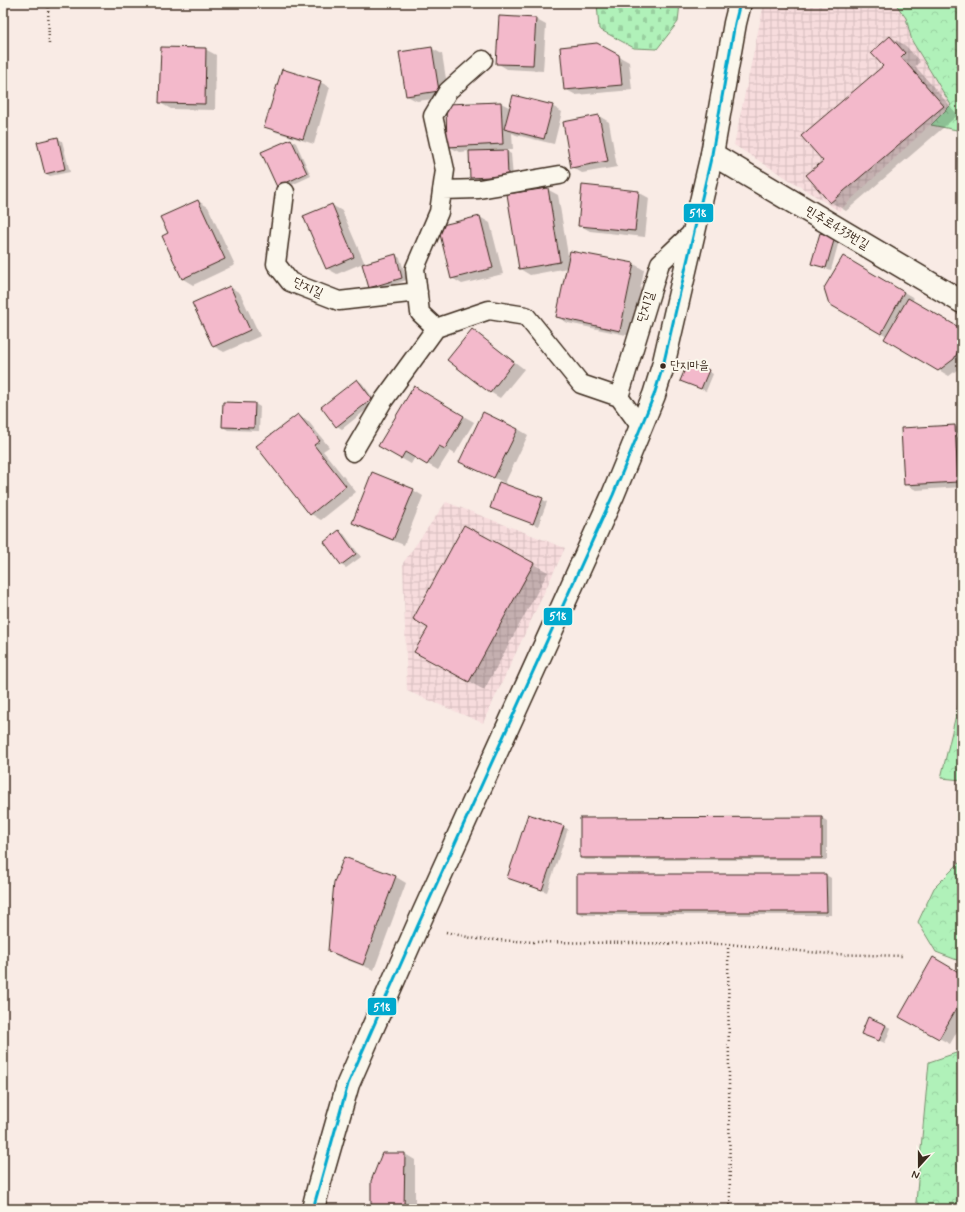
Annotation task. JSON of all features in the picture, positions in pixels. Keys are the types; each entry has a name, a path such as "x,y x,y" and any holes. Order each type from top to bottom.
{"main road":[{"path":"313,1209 348,1084 418,925 613,495 654,395 663,366 712,154 735,23 740,3"},
{"name":"민주로433번길","path":"712,154 962,302"}],"lane":[{"path":"436,328 420,313 415,268 439,212 445,170 433,116 448,91 482,60"},
{"path":"442,190 479,189 560,174"},
{"name":"단지길","path":"285,192 276,264 290,282 339,301 418,292"},
{"name":"단지길","path":"619,397 660,262 695,230"},
{"path":"353,452 383,400 436,328 489,310 526,316 581,384 619,397 641,427"}],"path":[{"path":"48,3 49,45"},
{"path":"418,925 476,939 535,942 728,944 830,954 904,956"},
{"path":"728,944 730,1209"}],"shaded area":[{"path":"764,3 895,3 906,18 912,41 951,105 839,211 734,145"},
{"path":"446,502 565,548 483,723 407,691 403,563"}],"green space":[{"path":"597,3 680,3 678,22 657,49 634,48 599,29"},
{"path":"895,3 962,3 962,131 931,125 951,105 912,41 906,18"},
{"path":"962,690 962,780 941,778 960,698"},
{"path":"962,860 962,962 936,952 918,922 934,888"},
{"path":"962,1051 962,1209 929,1209 916,1202 929,1062"}],"building":[{"path":"499,16 536,18 533,65 496,64"},
{"path":"890,36 905,53 901,57 944,106 830,203 806,175 823,161 801,136 883,66 871,53"},
{"path":"597,43 619,55 622,85 564,90 560,47"},
{"path":"161,47 206,48 205,104 159,103"},
{"path":"432,47 439,91 406,96 399,52"},
{"path":"282,69 321,81 303,139 264,127"},
{"path":"513,95 553,105 544,139 504,129"},
{"path":"501,102 503,144 447,147 446,104"},
{"path":"599,115 608,161 571,168 563,122"},
{"path":"58,137 65,169 45,174 37,142"},
{"path":"291,139 307,173 277,187 261,152"},
{"path":"507,150 508,176 470,178 469,151"},
{"path":"582,185 639,191 635,231 578,226"},
{"path":"548,188 560,262 519,269 507,194"},
{"path":"198,200 225,259 182,279 162,236 168,233 160,217"},
{"path":"332,204 354,257 326,269 303,216"},
{"path":"480,216 493,268 451,279 438,226"},
{"path":"820,233 835,237 826,268 811,264"},
{"path":"570,251 634,263 620,331 556,317"},
{"path":"396,254 402,278 369,288 362,264"},
{"path":"843,256 904,292 881,334 829,304 824,288"},
{"path":"230,286 250,330 213,347 192,303"},
{"path":"908,298 962,329 962,344 954,359 938,371 884,339"},
{"path":"472,329 514,362 490,393 447,360"},
{"path":"688,362 709,370 701,389 680,381"},
{"path":"357,379 372,399 336,427 321,407"},
{"path":"414,386 464,416 445,449 439,446 427,465 405,452 401,459 378,446"},
{"path":"223,402 255,403 254,428 222,427"},
{"path":"483,412 518,429 494,478 459,462"},
{"path":"298,414 320,441 314,445 346,486 310,515 256,446"},
{"path":"955,425 958,482 904,485 901,428"},
{"path":"372,472 414,489 393,540 352,523"},
{"path":"499,482 543,498 533,524 490,508"},
{"path":"464,525 534,563 469,682 414,652 428,628 413,619"},
{"path":"339,530 356,554 341,565 324,542"},
{"path":"528,814 564,826 542,890 507,878"},
{"path":"822,817 822,858 580,858 580,818"},
{"path":"344,857 396,876 363,965 328,951 334,882"},
{"path":"577,874 826,874 827,912 577,912"},
{"path":"933,957 962,974 962,999 939,1039 899,1017"},
{"path":"868,1017 886,1025 879,1041 861,1034"},
{"path":"382,1153 405,1153 404,1209 371,1209 371,1181"}],"transit line":[{"name":"518","path":"313,1209 348,1084 418,925 613,495 654,395 663,366 712,154 735,23 740,3"}],"place":[{"name":"단지마을","path":"663,366"}]}
